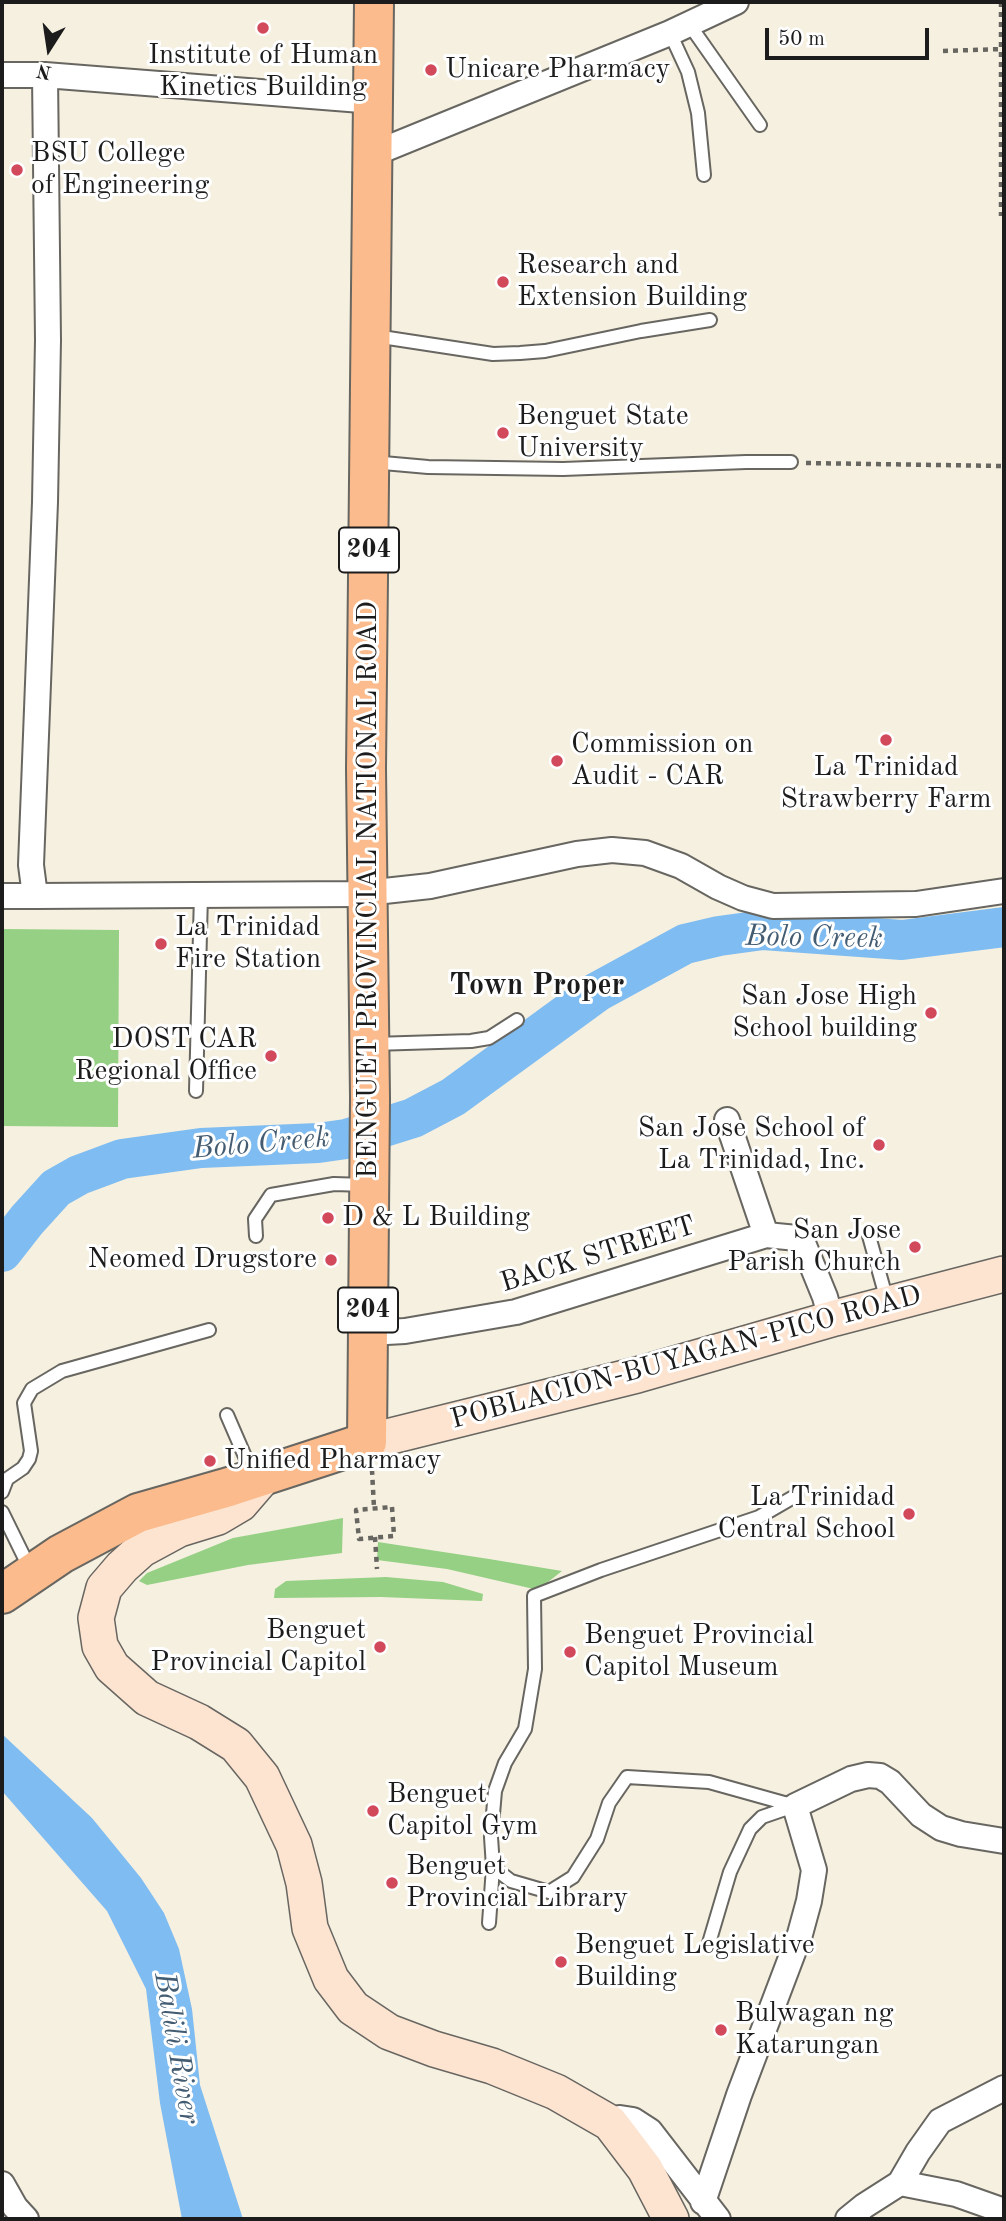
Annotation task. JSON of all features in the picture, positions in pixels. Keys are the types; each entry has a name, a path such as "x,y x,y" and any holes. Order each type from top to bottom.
{"highway":[{"name":"BENGUET PROVINCIAL NATIONAL ROAD","path":"367,1442 370,1044 366,768 374,2"},
{"path":"17,1584 61,1555 138,1513 367,1442"}],"street":[{"path":"373,154 680,29 729,3"},
{"path":"2,75 45,75 374,101"},
{"path":"35,896 32,865 48,340 45,75"},
{"path":"2,896 368,893 430,886 577,854 612,850 645,853 657,857 681,866 743,898 773,906 916,904 1004,891"},
{"path":"727,1120 766,1235"},
{"name":"BACK STREET","path":"368,1333 405,1331 516,1312 766,1235 797,1238 803,1243 831,1319"},
{"name":"POBLACION-BUYAGAN-PICO ROAD","path":"367,1442 637,1375 831,1319 1004,1274"},
{"path":"260,1477 240,1504 218,1517 179,1529 142,1549 121,1567 104,1588 96,1618 100,1646 112,1667 147,1698 199,1722 236,1745 262,1777 293,1845 304,1883 310,1928 331,1979 353,2008 389,2032 433,2049 492,2066 556,2092 610,2123 645,2169 671,2219"},
{"path":"711,2211 739,2095 800,1934 809,1901 814,1870 795,1805 851,1779 868,1775 880,1776 890,1782 921,1815 941,1828 1004,1841"},
{"path":"848,2219 900,2183 940,2121 1004,2088"},
{"path":"610,2123 620,2118 633,2120 650,2131 711,2211"},
{"path":"900,2183 956,2194 1004,2211"},
{"path":"2,2184 26,2219"}],"lane":[{"path":"680,29 760,125"},
{"path":"680,29 698,113 704,175"},
{"path":"372,335 493,354 520,353 545,351 709,320"},
{"path":"371,462 428,467 563,469 791,462"},
{"path":"196,1091 201,894"},
{"path":"370,1044 471,1041 489,1038 517,1020"},
{"path":"256,1236 255,1219 271,1195 334,1184 370,1182"},
{"path":"869,1236 888,1304"},
{"path":"2,1492 7,1479 23,1468 29,1459 31,1451 24,1403 32,1389 62,1371 209,1330"},
{"path":"227,1415 260,1477"},
{"path":"489,1923 494,1867 491,1838 495,1791 505,1763 525,1729 535,1669 534,1596 601,1570 760,1517 797,1495"},
{"path":"2,1512 17,1584"},
{"path":"494,1867 511,1881 549,1892 573,1877 597,1839 609,1803 627,1777 709,1782 795,1805"},
{"path":"709,1943 730,1872 750,1829 762,1817 795,1805"}],"path":[{"path":"1001,2 1002,216"},
{"path":"943,51 1003,49"},
{"path":"791,462 1004,466"},
{"path":"367,1442 373,1472 374,1508"},
{"path":"392,1507 394,1536 359,1539 356,1510 374,1508 392,1507"},
{"path":"375,1538 377,1569"}],"green space":[{"path":"2,929 119,930 118,1127 2,1126"},
{"path":"343,1518 342,1553 248,1565 147,1585 139,1581 147,1573 233,1538"},
{"path":"378,1542 562,1571 538,1590 447,1569 377,1560"},
{"path":"386,1577 443,1582 483,1594 482,1601 381,1597 274,1598 275,1589 286,1581"}],"water":[{"name":"Balili River","path":"2,1734 92,1818 141,1878 164,1913 179,1949 192,2009 200,2085 243,2219 182,2219 160,2103 146,1989 107,1911 2,1791"}],"waterway":[{"name":"Bolo Creek","path":"2,1252 56,1188 79,1175 122,1159 201,1148 318,1143 346,1139 413,1118 453,1097 597,992 685,944 763,930 902,940 1004,927"}],"place":[{"name":"Institute of Human Kinetics Building","path":"263,28"},
{"name":"Unicare Pharmacy","path":"431,70"},
{"name":"BSU College of Engineering","path":"17,170"},
{"name":"Research and Extension Building","path":"503,282"},
{"name":"Benguet State University","path":"503,433"},
{"name":"La Trinidad Strawberry Farm","path":"886,740"},
{"name":"Commission on Audit - CAR","path":"557,761"},
{"name":"La Trinidad Fire Station","path":"161,944"},
{"name":"San Jose High School building","path":"931,1013"},
{"name":"DOST CAR Regional Office","path":"271,1056"},
{"name":"San Jose School of La Trinidad, Inc.","path":"879,1145"},
{"name":"D & L Building","path":"328,1218"},
{"name":"San Jose Parish Church","path":"915,1247"},
{"name":"Neomed Drugstore","path":"331,1260"},
{"name":"Unified Pharmacy","path":"210,1461"},
{"name":"La Trinidad Central School","path":"909,1514"},
{"name":"Benguet Provincial Capitol","path":"380,1647"},
{"name":"Benguet Provincial Capitol Museum","path":"570,1652"},
{"name":"Benguet Capitol Gym","path":"373,1811"},
{"name":"Benguet Provincial Library","path":"392,1883"},
{"name":"Benguet Legislative Building","path":"561,1962"},
{"name":"Bulwagan ng Katarungan","path":"721,2030"}],"district":[{"name":"Town Proper","path":"537,986"}]}
